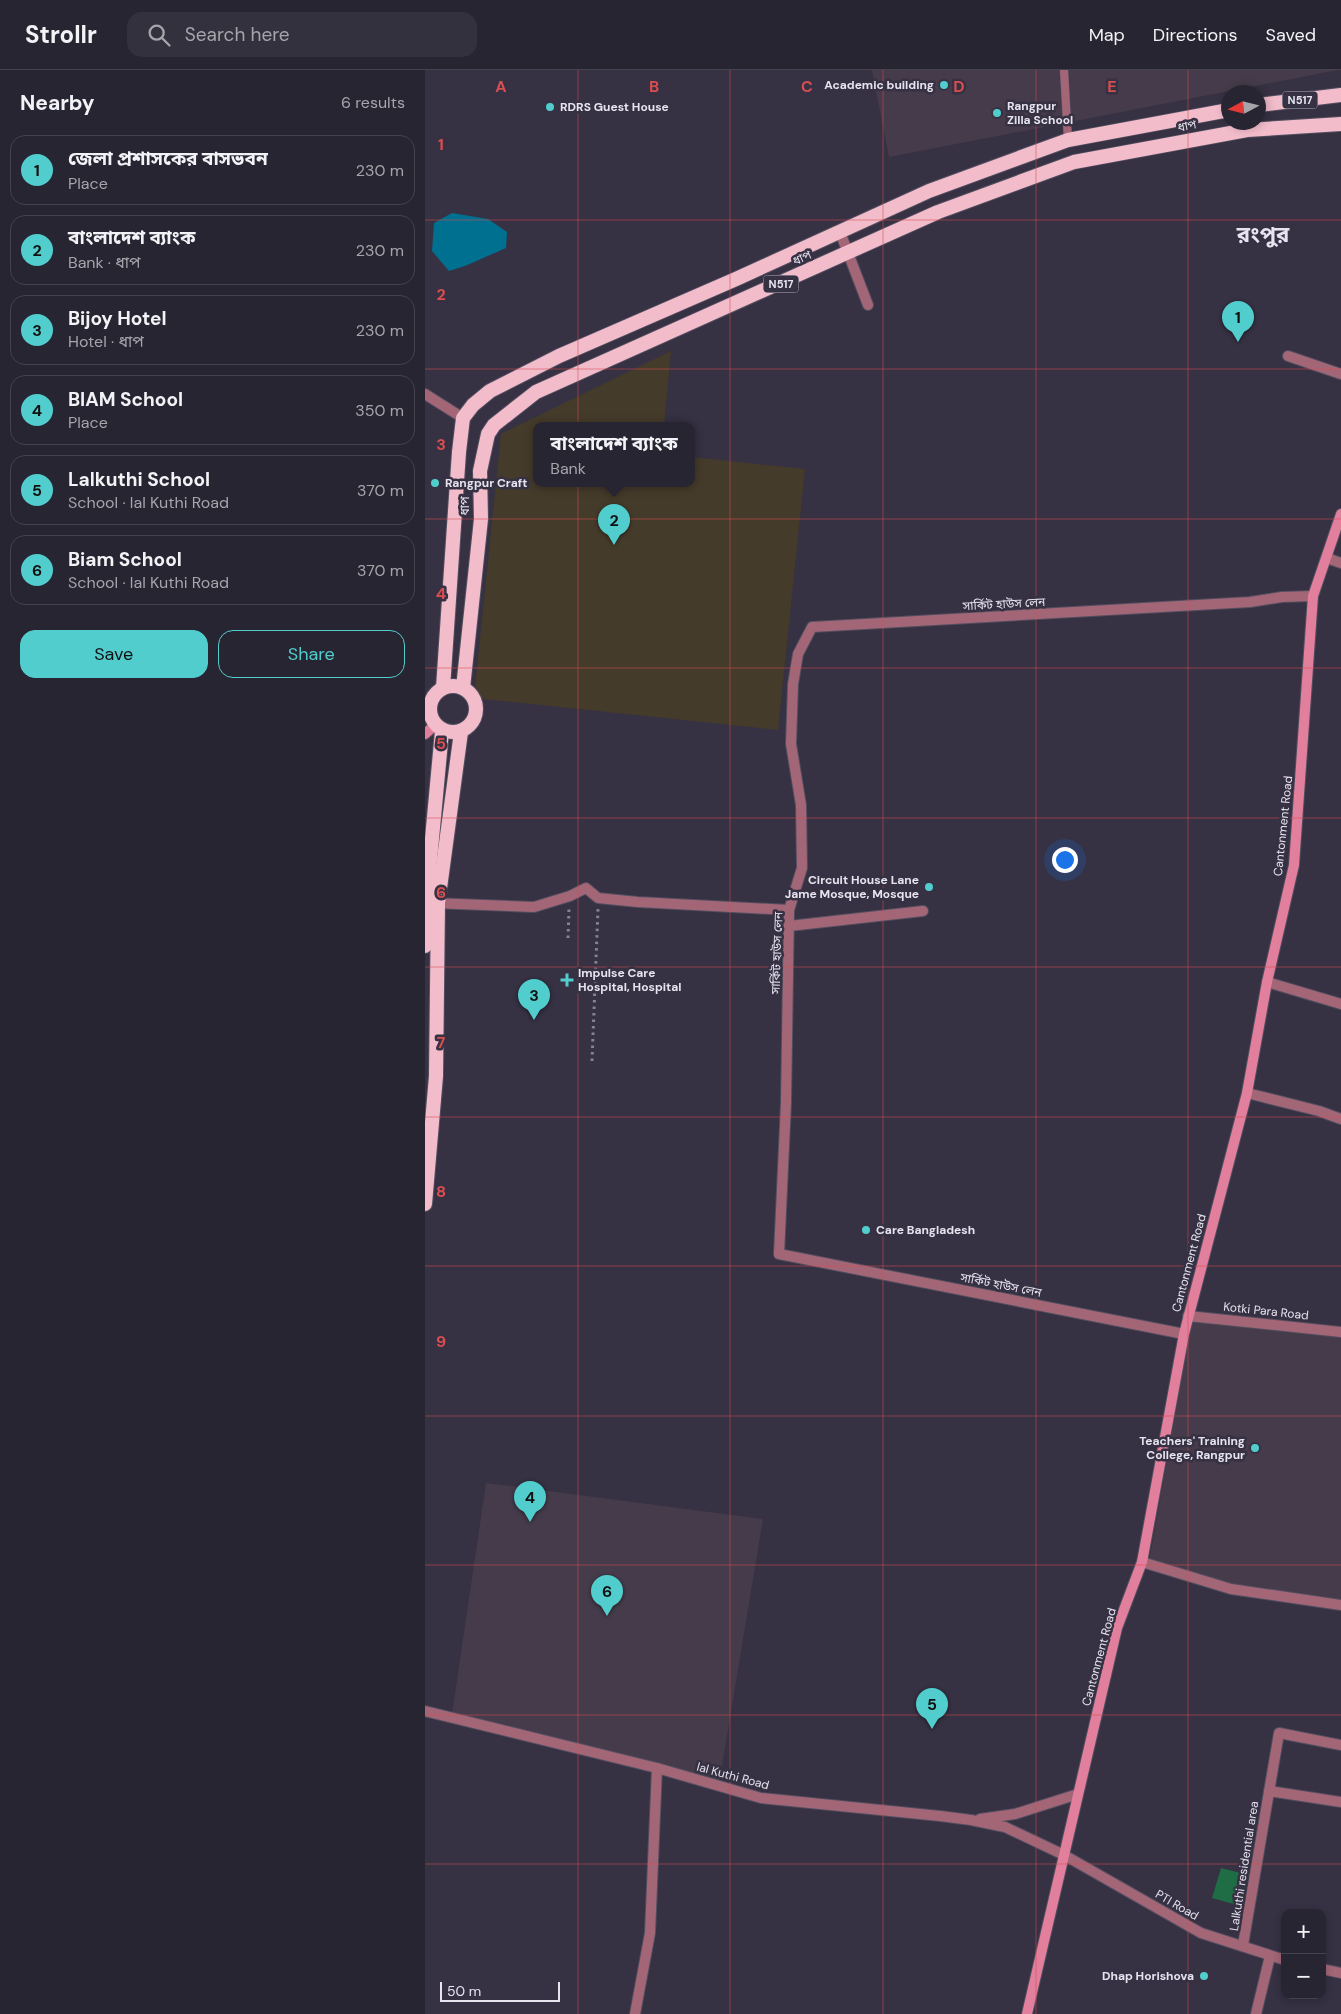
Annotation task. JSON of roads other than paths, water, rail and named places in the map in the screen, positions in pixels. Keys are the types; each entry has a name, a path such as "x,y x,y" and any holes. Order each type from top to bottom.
{"highway":[{"name":"N517","path":"1266,105 1341,95"},
{"name":"ধাপ","path":"443,688 463,418 473,405 490,391 526,372 929,191 1068,140 1221,111"},
{"name":"ধাপ","path":"463,688 481,519 480,471 488,434 494,425 536,392 938,212 1074,162 1247,130 1341,124"},
{"path":"425,1204 436,1076 432,903 434,730 428,704 436,693 443,688 456,686 470,693 475,701 477,710 469,727 461,732 448,733 434,730"},
{"path":"425,946 461,732"}],"main road":[{"name":"Cantonment Road","path":"1027,2014 1117,1628 1142,1562 1188,1316 1247,1093 1267,982 1294,865 1313,596 1341,514"}],"street":[{"path":"840,232 868,305"},
{"path":"1287,356 1341,374"},
{"path":"425,394 463,418"},
{"path":"1327,558 1341,563"},
{"name":"সার্কিট হাউস লেন","path":"1184,1334 779,1254 785,1103 789,910 802,868 801,806 791,744 793,684 798,654 813,627 1313,596"},
{"path":"432,903 534,906 570,896 586,888 598,898 789,910"},
{"path":"789,926 923,911"},
{"path":"1267,982 1341,1004"},
{"path":"1247,1093 1319,1111 1341,1119"},
{"name":"Kotki Para Road","path":"1188,1316 1341,1332"},
{"path":"1142,1562 1231,1589 1341,1605"},
{"name":"lal Kuthi Road","path":"425,1711 657,1768 761,1798 971,1820 1005,1827 1064,1855"},
{"name":"Lalkuthi residential area","path":"1243,1945 1279,1733 1341,1745"},
{"path":"635,2014 650,1933 657,1768"},
{"name":"Lalkuthi residential area","path":"1269,1791 1341,1802"},
{"path":"971,1820 1015,1814 1078,1794"},
{"name":"PTI Road","path":"1064,1855 1201,1933 1243,1945 1281,1959"},
{"path":"1256,2014 1270,1956"},
{"path":"1326,1970 1341,1973"}],"lane":[{"path":"1064,70 1068,140"}],"water":[{"path":"452,213 488,219 507,232 506,248 449,271 432,251 434,223"}],"place":[{"name":"Academic building","path":"944,85"},
{"name":"RDRS Guest House","path":"550,107"},
{"name":"Rangpur Zilla School","path":"997,113"},
{"name":"জেলা প্রশাসকের বাসভবন","path":"1238,342"},
{"name":"Rangpur Craft","path":"435,483"},
{"name":"বাংলাদেশ ব্যাংক","path":"614,545"},
{"name":"Circuit House Lane Jame Mosque, Mosque","path":"929,887"},
{"name":"Impulse Care Hospital, Hospital","path":"567,980"},
{"name":"Bijoy Hotel","path":"534,1020"},
{"name":"Care Bangladesh","path":"866,1230"},
{"name":"Teachers' Training College, Rangpur","path":"1255,1448"},
{"name":"BIAM School","path":"530,1522"},
{"name":"Biam School","path":"607,1616"},
{"name":"Lalkuthi School","path":"932,1729"},
{"name":"Dhap Horishova","path":"1204,1976"}],"district":[{"name":"রংপুর","path":"1263,234"}]}
